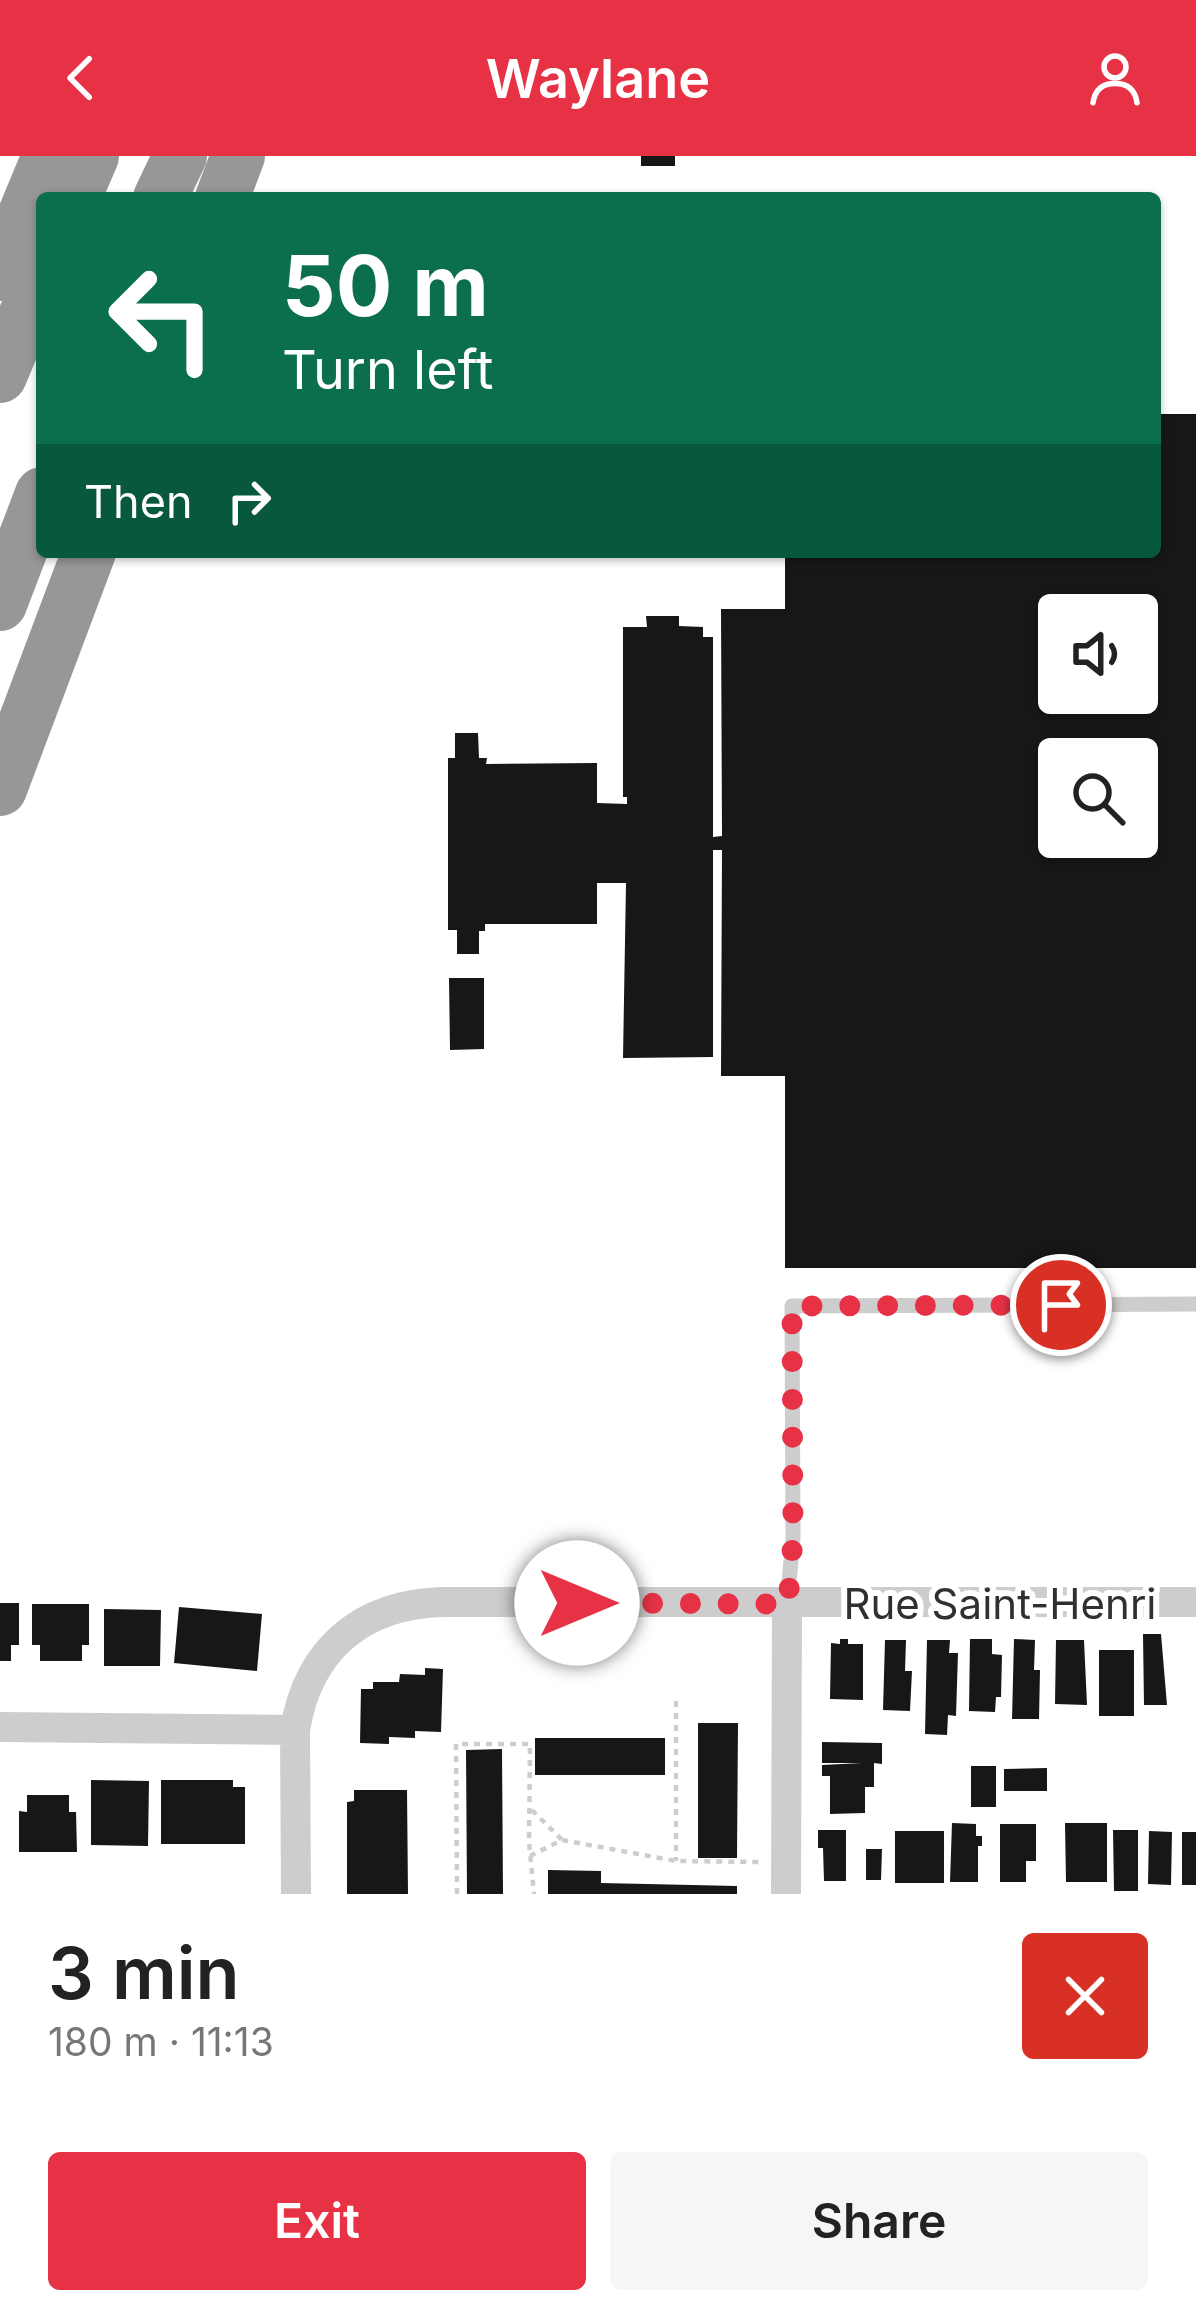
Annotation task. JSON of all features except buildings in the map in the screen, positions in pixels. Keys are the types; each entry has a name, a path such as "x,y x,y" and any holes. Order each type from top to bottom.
{"highway":[{"path":"0,274 50,156"},
{"path":"77,192 92,156"},
{"path":"152,192 163,156"},
{"path":"163,192 180,156"},
{"path":"224,192 238,156"},
{"path":"0,376 36,289"},
{"path":"0,604 36,510"},
{"path":"0,789 87,558"}],"street":[{"name":"Rue Saint-Henri","path":"296,1894 296,1730 309,1679 354,1628 395,1607 442,1602 1196,1602"},
{"path":"786,1894 788,1604"},
{"path":"0,1727 296,1730"}],"lane":[{"path":"788,1604 793,1539 792,1306 1196,1304"}],"path":[{"path":"676,1701 676,1861"},
{"path":"457,1894 456,1744 530,1744 534,1894"},
{"path":"530,1808 562,1840 676,1861 786,1862"},
{"path":"530,1856 562,1840"}],"route":[{"path":"577,1603 788,1604 793,1556 792,1306 1061,1305"}]}
